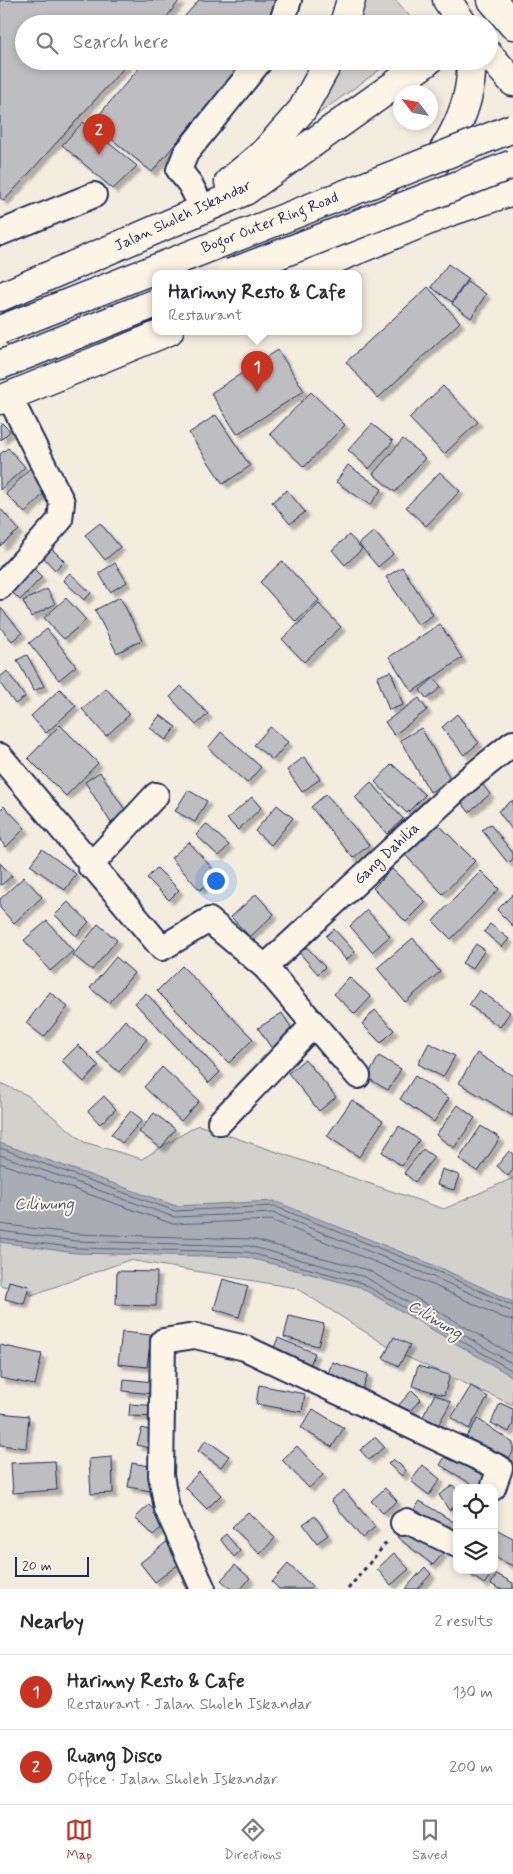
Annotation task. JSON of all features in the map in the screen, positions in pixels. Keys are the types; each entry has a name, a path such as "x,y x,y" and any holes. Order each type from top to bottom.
{"highway":[{"path":"347,15 351,0"},
{"path":"447,0 457,15"},
{"path":"498,65 513,82"},
{"path":"172,224 201,205 264,153 302,110 324,70"},
{"name":"Jalan Sholeh Iskandar","path":"0,297 172,224 244,191 415,70"},
{"path":"363,246 395,216 430,172 458,125 472,82 471,70"},
{"name":"Bogor Outer Ring Road","path":"152,270 513,128"},
{"path":"240,270 513,164"},
{"path":"308,270 449,212 513,191"},
{"path":"449,212 513,210"},
{"name":"Bogor Outer Ring Road","path":"0,330 152,270"},
{"path":"0,364 152,304"},
{"path":"5,398 159,335"}],"street":[{"path":"285,15 289,0"},
{"path":"201,205 190,184 179,170 186,153 253,70"},
{"path":"0,233 94,196"},
{"path":"0,588 60,520 62,502 5,398"},
{"name":"Gang Dahilia","path":"265,967 466,781 513,743"},
{"path":"0,756 7,781 90,866 162,948 209,920 265,967 358,1076"},
{"path":"90,866 156,796"},
{"path":"220,1122 314,1024"},
{"path":"203,1589 167,1509 161,1475 163,1341 195,1336 246,1348 500,1468 494,1484"},
{"path":"403,1523 406,1521 453,1543"}],"path":[{"path":"348,1589 403,1523"}],"shaded area":[{"path":"363,0 396,0 408,15 360,15"},
{"path":"340,70 379,70 311,119"},
{"path":"0,1083 27,1095 84,1142 142,1159 198,1125 444,1209 513,1178 513,1405 400,1354 296,1288 129,1260 32,1295 0,1285"}],"water":[{"name":"Ciliwung","path":"0,1143 176,1206 274,1201 443,1269 513,1302 513,1377 360,1287 246,1257 75,1253 0,1242"}],"building":[{"path":"0,0 180,0 168,15 15,15 15,70 122,70 4,201 0,198"},
{"path":"199,0 276,0 274,10 269,15 186,15"},
{"path":"137,70 237,70 152,172 92,123"},
{"path":"83,122 137,166 113,189 62,145"},
{"path":"448,264 468,278 452,302 431,287"},
{"path":"467,281 486,294 471,318 452,304"},
{"path":"428,287 460,322 378,398 346,362"},
{"path":"278,350 304,391 237,434 211,393"},
{"path":"443,386 478,422 444,454 409,418"},
{"path":"311,392 345,425 304,467 270,434"},
{"path":"216,415 250,466 223,484 189,433"},
{"path":"2,423 10,431 1,440 0,425"},
{"path":"372,424 393,441 369,469 348,450"},
{"path":"403,439 425,458 395,492 373,474"},
{"path":"8,448 25,467 0,490 0,454"},
{"path":"348,465 382,489 370,505 336,482"},
{"path":"30,468 50,487 25,513 6,494"},
{"path":"440,472 460,491 426,526 406,507"},
{"path":"287,490 305,512 290,524 272,502"},
{"path":"0,508 19,530 0,546"},
{"path":"100,523 120,547 105,560 85,535"},
{"path":"374,531 393,554 378,567 359,544"},
{"path":"349,535 362,549 345,565 332,550"},
{"path":"51,548 64,561 55,570 42,556"},
{"path":"282,561 319,600 296,622 260,582"},
{"path":"115,563 127,582 110,592 99,573"},
{"path":"29,564 42,577 20,600 7,587"},
{"path":"402,567 433,615 418,625 386,577"},
{"path":"70,573 91,593 84,600 63,580"},
{"path":"47,589 55,604 31,617 23,601"},
{"path":"120,597 142,640 117,653 95,610"},
{"path":"66,598 86,620 64,639 44,618"},
{"path":"319,604 341,627 304,662 282,639"},
{"path":"1,608 22,633 12,641 0,627"},
{"path":"440,624 462,658 412,692 389,657"},
{"path":"47,629 76,666 59,680 29,643"},
{"path":"27,655 44,686 34,691 17,660"},
{"path":"7,671 25,697 15,704 0,683 0,677"},
{"path":"391,671 403,705 389,710 377,677"},
{"path":"434,678 441,687 427,699 420,690"},
{"path":"181,686 208,714 196,725 170,697"},
{"path":"106,688 129,715 106,736 82,709"},
{"path":"60,689 76,706 46,733 31,716"},
{"path":"419,698 427,710 394,735 385,722"},
{"path":"457,714 479,743 464,755 442,727"},
{"path":"160,715 176,727 166,740 150,728"},
{"path":"60,725 98,763 66,796 28,758"},
{"path":"270,727 288,742 273,760 254,745"},
{"path":"421,728 451,780 430,792 400,740"},
{"path":"221,732 261,767 247,783 208,748"},
{"path":"304,757 320,779 302,792 287,770"},
{"path":"392,764 425,795 407,813 375,782"},
{"path":"100,772 127,813 111,823 85,782"},
{"path":"478,779 490,794 469,812 457,797"},
{"path":"371,782 403,819 387,834 355,797"},
{"path":"188,790 207,801 195,822 175,811"},
{"path":"326,794 369,845 353,858 311,807"},
{"path":"252,797 261,808 238,830 227,819"},
{"path":"513,800 513,831 498,811"},
{"path":"277,805 293,818 271,845 255,831"},
{"path":"4,806 25,828 6,847 0,840 0,810"},
{"path":"437,823 475,861 443,894 405,855"},
{"path":"206,824 229,845 219,856 196,835"},
{"path":"490,824 513,853 513,859 508,863 482,830"},
{"path":"189,842 218,875 200,890 171,858"},
{"path":"42,849 76,874 65,890 30,865"},
{"path":"0,863 12,876 0,886"},
{"path":"157,868 179,890 169,900 147,878"},
{"path":"392,869 426,902 406,922 373,888"},
{"path":"481,871 499,889 451,939 433,921"},
{"path":"24,877 42,897 14,923 0,908 0,899"},
{"path":"256,894 274,914 250,937 231,917"},
{"path":"513,894 513,926 497,910"},
{"path":"68,902 89,922 76,936 55,915"},
{"path":"367,910 390,936 372,952 350,926"},
{"path":"47,921 73,951 50,971 24,940"},
{"path":"98,924 117,940 92,970 73,955"},
{"path":"490,924 509,939 502,947 484,932"},
{"path":"334,929 355,952 346,960 326,936"},
{"path":"413,938 440,972 405,1002 377,968"},
{"path":"304,944 325,967 318,974 297,950"},
{"path":"476,944 485,950 472,969 462,963"},
{"path":"116,957 134,973 109,1003 90,988"},
{"path":"182,966 253,1039 229,1063 157,991"},
{"path":"349,977 371,997 355,1014 334,994"},
{"path":"479,990 510,1012 500,1027 469,1005"},
{"path":"50,992 68,1007 44,1037 26,1023"},
{"path":"146,993 220,1072 209,1083 135,1003"},
{"path":"375,1010 394,1030 381,1043 362,1024"},
{"path":"282,1013 297,1037 274,1052 258,1028"},
{"path":"125,1020 147,1039 119,1072 97,1053"},
{"path":"429,1043 455,1056 443,1077 418,1064"},
{"path":"78,1045 99,1066 84,1082 62,1061"},
{"path":"477,1053 513,1076 513,1116 459,1083"},
{"path":"379,1056 401,1069 388,1090 367,1078"},
{"path":"305,1059 336,1097 319,1111 288,1073"},
{"path":"162,1067 199,1101 181,1121 144,1087"},
{"path":"415,1076 449,1098 434,1122 400,1099"},
{"path":"104,1096 116,1109 100,1124 88,1111"},
{"path":"352,1100 383,1121 359,1157 327,1136"},
{"path":"458,1105 475,1118 454,1148 436,1135"},
{"path":"131,1111 142,1120 122,1143 111,1134"},
{"path":"154,1113 175,1129 161,1148 139,1132"},
{"path":"399,1126 419,1140 402,1166 382,1152"},
{"path":"481,1126 500,1138 478,1172 459,1159"},
{"path":"423,1149 434,1157 415,1182 404,1173"},
{"path":"509,1151 513,1154 513,1170 508,1176 497,1166"},
{"path":"442,1169 459,1175 454,1190 437,1185"},
{"path":"117,1271 157,1272 156,1306 116,1305"},
{"path":"223,1279 248,1286 239,1317 214,1309"},
{"path":"9,1281 29,1286 24,1304 5,1299"},
{"path":"289,1316 324,1324 318,1346 284,1337"},
{"path":"122,1332 151,1335 147,1367 118,1364"},
{"path":"394,1337 410,1345 399,1366 383,1358"},
{"path":"278,1338 315,1353 307,1372 270,1357"},
{"path":"0,1345 42,1354 35,1385 0,1378"},
{"path":"332,1362 368,1374 361,1393 326,1380"},
{"path":"418,1366 450,1375 444,1395 412,1386"},
{"path":"124,1379 154,1382 153,1394 123,1391"},
{"path":"259,1385 305,1394 302,1412 256,1404"},
{"path":"471,1386 488,1397 469,1429 451,1418"},
{"path":"412,1390 421,1399 407,1414 398,1406"},
{"path":"435,1394 451,1402 436,1429 421,1420"},
{"path":"500,1403 513,1409 513,1424 509,1432 491,1423"},
{"path":"130,1404 160,1406 159,1417 129,1416"},
{"path":"313,1409 344,1428 332,1447 301,1428"},
{"path":"0,1413 29,1416 26,1448 0,1445"},
{"path":"478,1419 513,1443 513,1452 505,1464 466,1437"},
{"path":"142,1428 160,1433 155,1450 137,1445"},
{"path":"375,1437 384,1447 369,1460 360,1450"},
{"path":"206,1440 229,1456 221,1467 198,1451"},
{"path":"297,1446 323,1475 309,1488 282,1460"},
{"path":"451,1447 494,1472 487,1484 471,1484 440,1465"},
{"path":"112,1457 113,1493 91,1494 89,1459"},
{"path":"393,1459 406,1470 402,1476 388,1464"},
{"path":"55,1461 57,1490 13,1493 11,1463"},
{"path":"132,1463 155,1467 151,1491 128,1487"},
{"path":"423,1465 440,1479 429,1495 411,1481"},
{"path":"199,1472 221,1495 207,1509 185,1487"},
{"path":"453,1485 453,1508 449,1510 439,1495"},
{"path":"385,1488 397,1501 383,1513 371,1501"},
{"path":"344,1490 375,1527 362,1538 331,1500"},
{"path":"420,1501 453,1522 453,1536 452,1538 412,1513"},
{"path":"149,1505 167,1523 153,1536 135,1518"},
{"path":"248,1512 275,1538 260,1554 232,1527"},
{"path":"315,1516 328,1535 317,1543 303,1524"},
{"path":"407,1525 443,1553 433,1565 397,1537"},
{"path":"498,1530 513,1538 513,1566 498,1559"},
{"path":"226,1534 240,1551 234,1557 220,1539"},
{"path":"169,1540 184,1560 155,1582 140,1563"},
{"path":"394,1553 409,1569 391,1585 377,1569"},
{"path":"288,1564 312,1586 310,1589 279,1589 272,1582"},
{"path":"235,1565 250,1578 241,1589 231,1589 221,1580"},
{"path":"425,1567 431,1574 417,1589 405,1589"},
{"path":"470,1574 491,1574 484,1584"},
{"path":"497,1574 513,1583 513,1589 500,1589 491,1584"},
{"path":"192,1575 200,1589 186,1589 182,1581"}],"place":[{"name":"Ruang Disco","path":"99,155"},
{"name":"Harinny Resto & Cafe","path":"257,392"}]}
